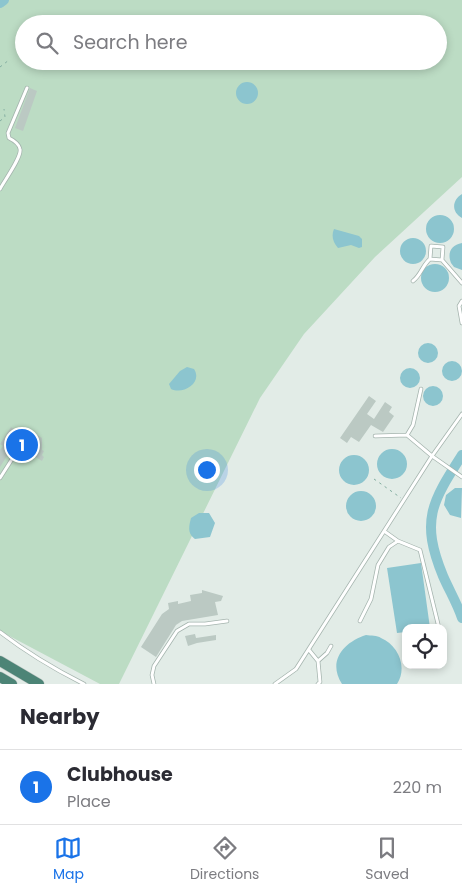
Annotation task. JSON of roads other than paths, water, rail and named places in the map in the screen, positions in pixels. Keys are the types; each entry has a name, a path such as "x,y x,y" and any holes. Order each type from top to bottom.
{"highway":[{"path":"0,661 39,684"},
{"path":"0,677 12,684"}],"lane":[{"path":"0,189 8,173 20,158 18,144 9,138 8,133 27,88"},
{"path":"413,281 418,277 422,267 430,259 431,246 443,247 442,260"},
{"path":"430,259 442,260 462,283"},
{"path":"462,301 459,306 462,323"},
{"path":"407,435 413,425 421,389"},
{"path":"275,684 296,669 403,500 462,414"},
{"path":"375,436 407,435 462,478"},
{"path":"0,478 14,456 20,455"},
{"path":"384,530 398,542 420,550 438,624"},
{"path":"360,621 371,599 378,565 389,548 398,542"},
{"path":"154,684 152,675 154,666 177,631 189,624 227,621"},
{"path":"0,632 57,671 84,684"},
{"path":"318,661 327,654 331,646"},
{"path":"309,650 318,661 320,682 318,684"}],"water":[{"path":"247,82 257,89 258,93 251,103 247,104 237,97 236,93 243,83"},
{"path":"462,194 462,218 456,213 454,206 456,199"},
{"path":"440,215 450,219 454,229 450,239 440,243 430,239 426,229 430,219"},
{"path":"334,229 359,236 362,239 362,247 359,248 351,245 338,248 333,239"},
{"path":"413,238 422,242 426,251 422,260 413,264 404,260 400,251 404,242"},
{"path":"462,243 462,270 454,267 449,256 455,246"},
{"path":"435,264 445,268 449,278 445,288 435,292 425,288 421,278 425,268"},
{"path":"428,343 435,346 438,353 435,360 428,363 421,360 418,353 421,346"},
{"path":"452,361 459,364 462,371 459,378 452,381 445,378 442,371 445,364"},
{"path":"187,367 194,369 196,379 194,383 186,389 171,389 169,384 180,371"},
{"path":"410,368 417,371 420,378 417,385 410,388 403,385 400,378 403,371"},
{"path":"433,386 440,389 443,396 440,403 433,406 426,403 423,396 426,389"},
{"path":"392,449 403,453 407,464 403,475 392,479 381,475 377,464 381,453"},
{"path":"354,455 360,456 368,464 368,476 360,484 354,485 348,484 340,476 339,470 340,464 348,456"},
{"path":"455,488 462,488 461,518 450,515 444,505 446,495"},
{"path":"361,491 372,495 376,506 372,517 361,521 350,517 346,506 350,495"},
{"path":"199,513 209,513 215,523 210,537 195,539 190,532 191,518"},
{"path":"421,563 429,624 402,624 402,632 397,633 387,568"},
{"path":"366,635 376,636 387,641 396,651 402,671 397,684 342,684 336,668 337,660 351,642"}],"waterway":[{"path":"0,3 4,0"},
{"path":"462,455 437,499 431,525 436,557 462,618"}],"place":[{"name":"Clubhouse","path":"22,445"}]}
